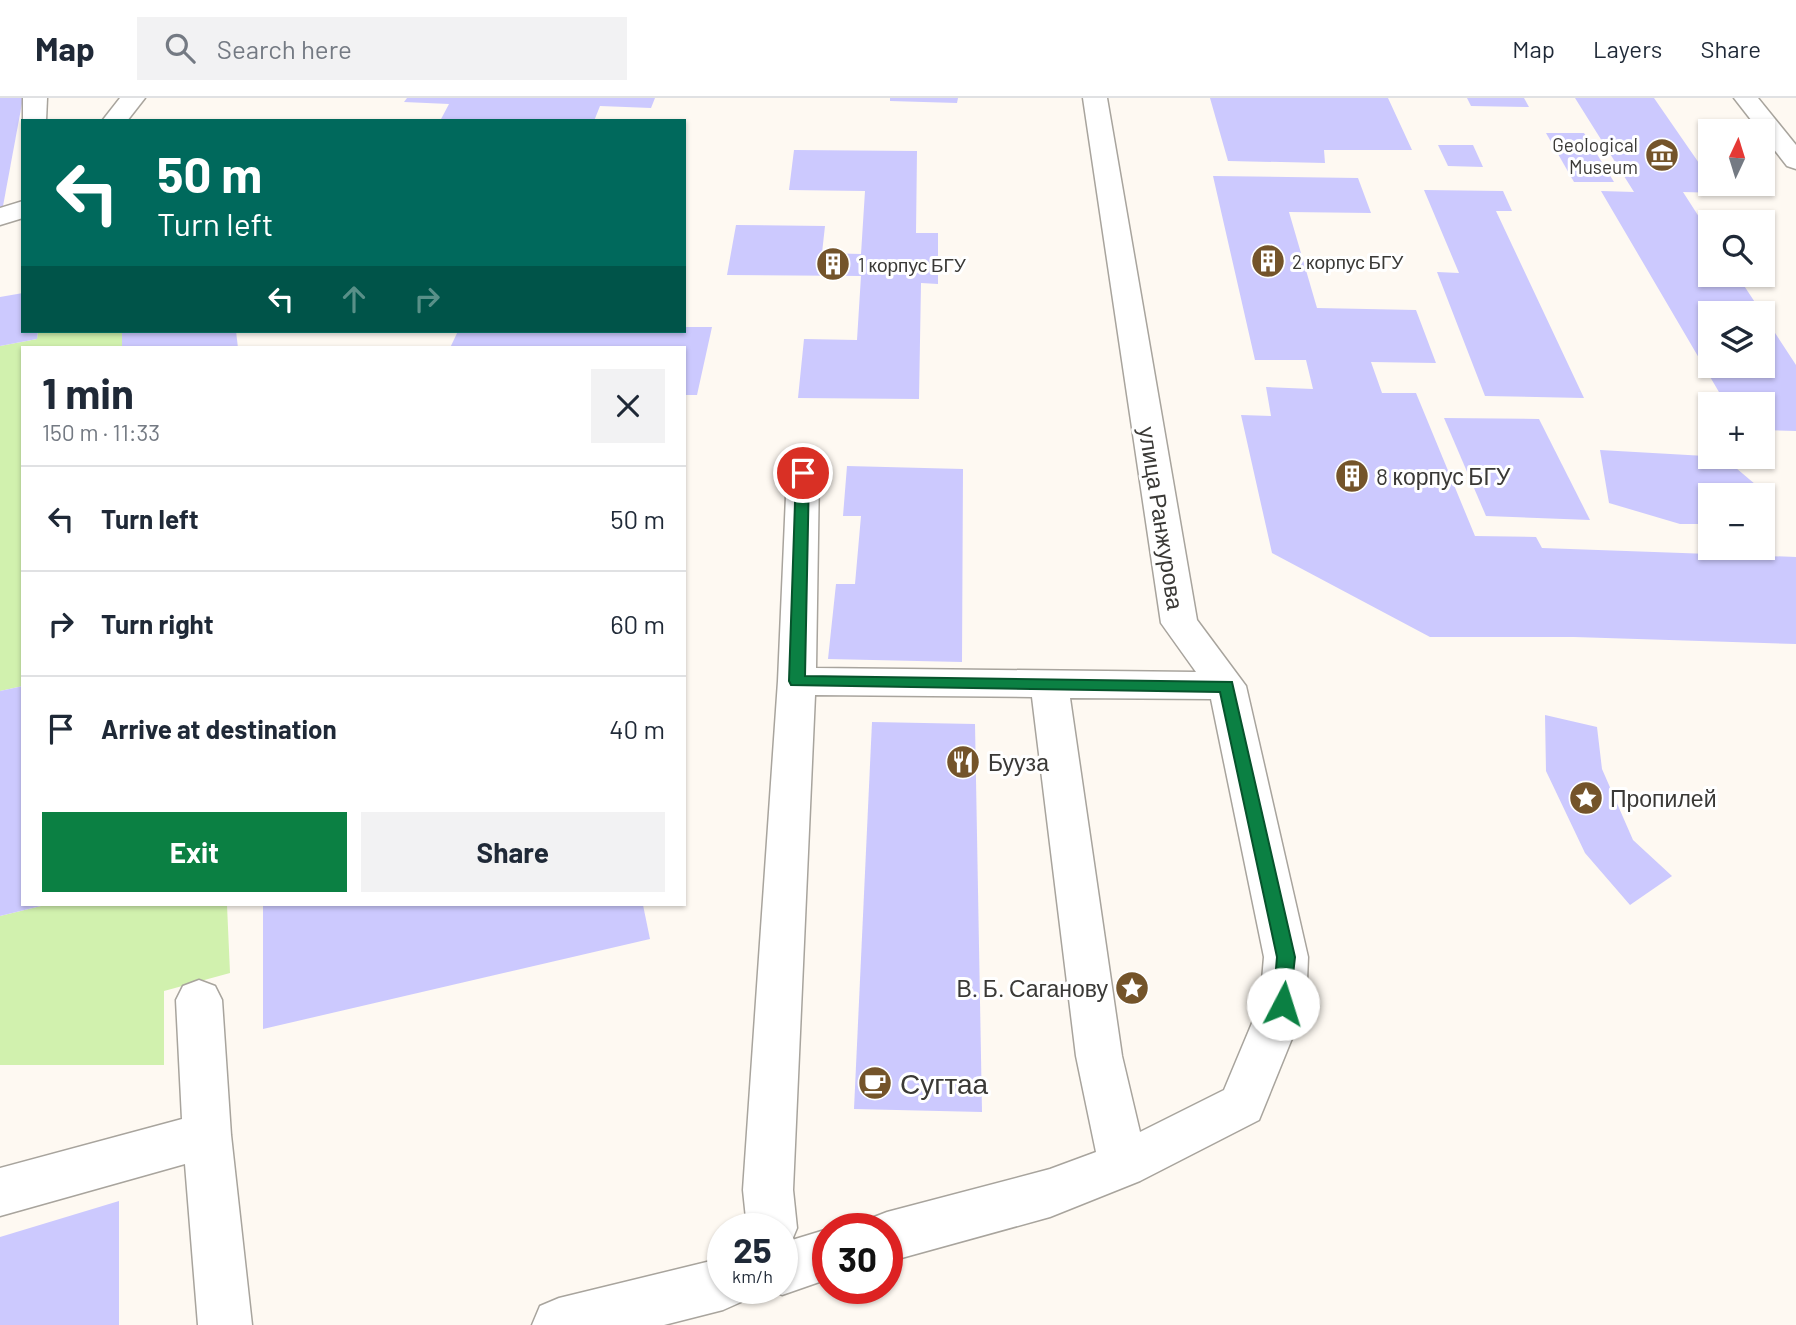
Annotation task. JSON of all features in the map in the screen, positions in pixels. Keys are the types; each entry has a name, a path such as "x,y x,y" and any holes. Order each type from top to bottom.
{"street":[{"path":"34,119 35,98"},
{"path":"116,119 133,98"},
{"name":"улица Ранжурова","path":"903,1233 1050,1194 1123,1166 1242,1105 1283,1004 1286,957 1227,686 1179,622 1095,98"},
{"path":"1746,98 1796,161"},
{"path":"0,217 21,210"},
{"path":"770,1213 768,1190 797,681 803,473"},
{"path":"797,681 1227,686"},
{"path":"1049,684 1099,1056 1123,1166"},
{"path":"198,1000 207,1136 225,1325"},
{"path":"0,1192 207,1136"},
{"path":"559,1325 707,1288"}],"green space":[{"path":"38,333 122,333 122,346 21,346 21,686 0,691 0,346 37,339"},
{"path":"41,906 227,906 230,973 164,991 164,1065 0,1065 0,916"}],"building":[{"path":"0,98 23,98 3,206 0,207"},
{"path":"407,98 655,98 651,108 600,106 595,119 441,119 449,104 404,102"},
{"path":"890,98 958,98 957,103 890,101"},
{"path":"1210,98 1388,98 1412,150 1324,150 1325,163 1228,161"},
{"path":"1467,98 1524,98 1529,107 1471,106"},
{"path":"1575,98 1654,98 1698,162 1698,192 1683,192 1698,215 1698,287 1745,287 1754,301 1698,301 1698,356 1601,191 1634,192"},
{"path":"1546,133 1584,133 1614,182 1574,182"},
{"path":"1438,145 1473,145 1483,167 1448,166"},
{"name":"1 корпус БГУ","path":"794,150 917,151 916,233 938,233 938,284 921,283 919,399 798,398 804,339 857,340 861,276 727,275 736,225 825,226 822,253 861,254 865,191 789,190"},
{"path":"1213,176 1358,178 1371,213 1289,212 1317,308 1416,310 1436,363 1371,362 1382,393 1416,393 1475,536 1536,537 1542,548 1698,554 1698,560 1775,560 1775,556 1796,557 1796,644 1574,637 1430,637 1272,553 1241,415 1271,416 1266,387 1313,389 1306,360 1255,360"},
{"path":"1424,190 1503,191 1512,211 1496,211 1584,398 1485,396 1437,272 1459,273"},
{"path":"21,293 21,333 38,333 37,339 0,346 0,297"},
{"path":"686,327 712,327 697,395 686,395 686,346 451,346 457,333 686,333"},
{"path":"122,333 236,333 238,346 122,346"},
{"path":"1775,333 1796,365 1796,431 1775,430 1775,392 1719,392 1711,378 1775,378"},
{"path":"1444,418 1539,419 1590,520 1486,516"},
{"path":"1600,450 1698,456 1698,469 1737,469 1754,483 1698,483 1698,524 1680,524 1609,503"},
{"path":"847,466 963,469 962,662 828,659 836,584 855,584 861,516 843,516"},
{"path":"21,686 21,906 41,906 0,916 0,691"},
{"path":"1545,715 1597,727 1602,769 1633,840 1672,876 1630,905 1585,853 1546,771"},
{"path":"872,722 975,724 982,1112 854,1109"},
{"path":"263,906 643,906 650,939 263,1029"},
{"path":"119,1201 119,1325 0,1325 0,1237"}],"place":[{"name":"Geological Museum","path":"1662,155"},
{"name":"2 корпус БГУ","path":"1268,261"},
{"name":"1 корпус БГУ","path":"833,264"},
{"name":"8 корпус БГУ","path":"1352,476"},
{"name":"Бууза","path":"963,762"},
{"name":"Пропилей","path":"1586,798"},
{"name":"В. Б. Саганову","path":"1132,988"},
{"name":"Сугтаа","path":"875,1083"}],"route":[{"path":"803,473 797,681 1227,686 1286,957 1283,1004"}]}
